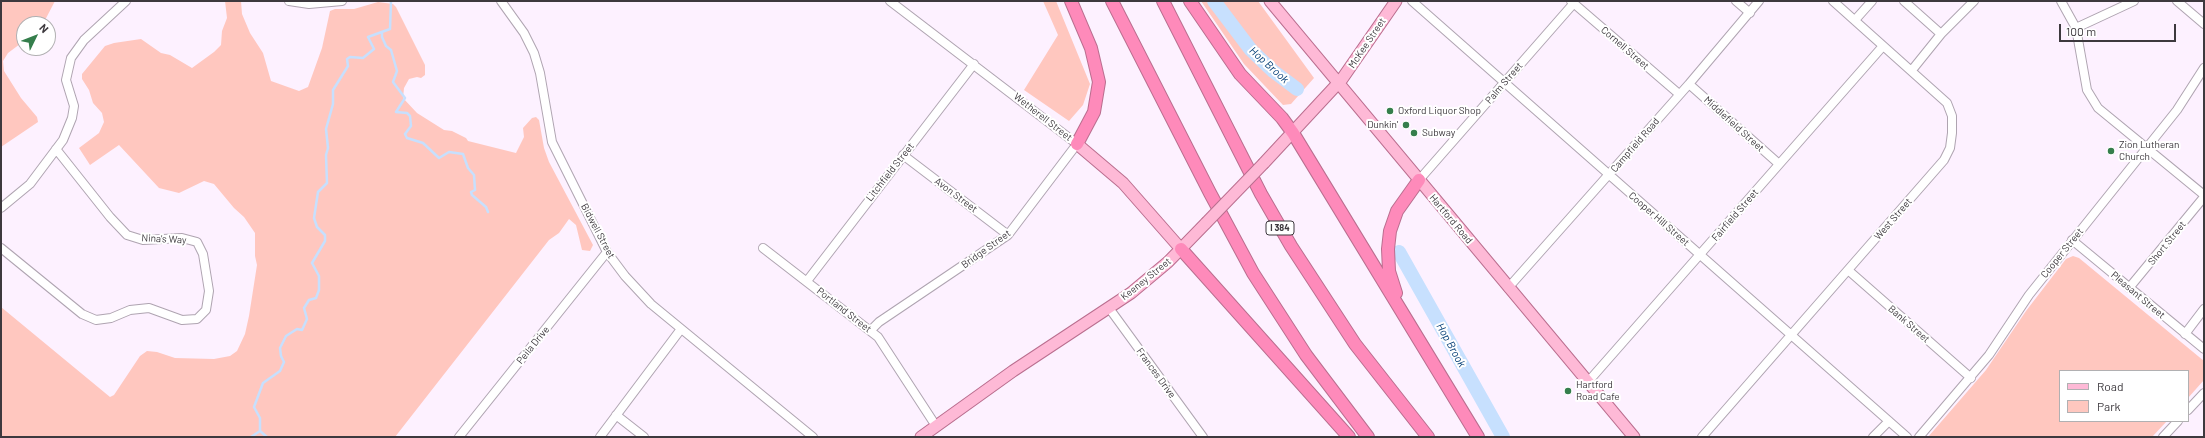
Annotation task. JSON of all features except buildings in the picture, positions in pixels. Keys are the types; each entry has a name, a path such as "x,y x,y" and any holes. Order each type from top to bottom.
{"highway":[{"path":"1071,1 1091,48 1099,82 1094,112 1077,144"},
{"path":"1112,1 1217,207 1253,273 1306,355 1368,437"},
{"name":"I 384","path":"1163,1 1261,194 1294,252 1355,344 1428,437"},
{"path":"1190,1 1240,74 1282,118 1293,133 1478,437"},
{"path":"1418,339 1391,280 1388,255 1390,232 1395,215 1419,180"},
{"path":"1181,249 1349,437"}],"main road":[{"name":"Hartford Road","path":"1270,1 1587,383 1634,437"},
{"name":"McKee Street","path":"1338,84 1396,1"},
{"name":"Keeney Street","path":"921,437 1018,368 1109,308 1151,277 1181,249 1338,84"},
{"name":"Wetherell Street","path":"1077,144 1123,184 1181,249"}],"street":[{"path":"1,208 30,184 63,140 72,118 74,106 66,80 71,58 84,40 126,1"},
{"path":"289,1 309,4 342,1"},
{"name":"Bidwell Street","path":"501,1 524,33 534,53 540,73 552,142 607,252 625,276 651,304 813,437"},
{"name":"Wetherell Street","path":"890,1 1077,144"},
{"name":"Cooper Hill Street","path":"1412,1 1907,437"},
{"path":"1736,1 1750,13"},
{"name":"Campfield Road","path":"1508,288 1689,84 1759,1"},
{"name":"West Street","path":"1702,437 1944,160 1950,148 1952,116 1947,103 1912,70 1833,1"},
{"path":"1855,20 1872,1"},
{"path":"1904,1 1941,34"},
{"path":"1912,70 1941,34 1974,1"},
{"path":"2061,1 2076,28 2087,90 2098,108 2148,147 2204,196"},
{"path":"2076,28 2134,1"},
{"path":"2177,1 2204,24"},
{"name":"Palm Street","path":"1419,180 1573,2"},
{"name":"Cornell Street","path":"1573,2 1679,94"},
{"name":"Fairfield Street","path":"1587,383 1883,46"},
{"name":"Litchfield Street","path":"807,281 974,64"},
{"name":"Cooper Street","path":"1919,437 1971,378 1989,355 2029,295 2177,110 2204,68"},
{"name":"Middlefield Street","path":"1689,84 1779,164"},
{"name":"Bridge Street","path":"871,330 879,322 1008,235 1077,144"},
{"name":"Nina's Way","path":"1,248 82,314 96,320 112,318 130,310 149,308 182,320 198,319 206,310 209,291 203,254 197,242 182,238 143,240 127,235 110,217 56,149"},
{"name":"Avon Street","path":"903,155 1008,235"},
{"name":"Short Street","path":"2130,288 2204,196"},
{"name":"Pleasant Street","path":"2072,240 2204,349"},
{"name":"Portland Street","path":"764,248 871,330 878,337 936,426"},
{"name":"Peila Drive","path":"459,437 607,252"},
{"name":"Bank Street","path":"1848,270 1971,378"},
{"name":"Frances Drive","path":"1109,308 1203,437"},
{"path":"2185,334 2204,309"},
{"path":"600,437 681,330"},
{"path":"2189,409 2204,393"},
{"path":"616,415 644,437"},
{"path":"1873,437 1889,421"},
{"path":"2163,437 2177,422"}],"green space":[{"path":"1,1 55,1 47,16 16,16 16,47 8,53 3,61 4,71 21,98 37,117 38,122 1,147"},
{"path":"225,1 241,1 242,14 250,33 263,53 271,81 299,91 308,87 322,48 330,11 335,9 354,9 378,2 393,4 396,7 425,65 425,75 421,78 417,77 409,79 404,88 403,98 417,113 444,130 452,131 466,138 468,141 516,153 524,137 523,128 532,118 536,117 539,120 544,148 549,162 593,245 590,251 582,250 576,225 569,219 559,233 549,240 395,437 1,437 1,307 110,397 114,395 140,356 147,351 157,352 175,358 214,359 230,356 237,351 245,334 257,265 255,256 255,233 244,217 234,208 214,184 204,181 179,193 159,188 119,145 90,165 79,148 99,133 104,122 102,113 93,103 89,90 82,79 82,74 105,46 114,43 141,39 161,53 170,55 192,68 221,45 222,31 227,18"},
{"path":"1043,1 1056,1 1090,84 1083,105 1069,121 1024,90 1058,35"},
{"path":"1201,1 1258,1 1314,78 1291,104 1283,105 1244,64"},
{"path":"2073,256 2079,258 2204,361 2204,380 2189,397 2189,370 2059,370 2059,422 2166,422 2152,437 1928,437 1986,370 2026,311 2066,259"}],"waterway":[{"path":"267,437 260,431 260,418 254,407 263,383 280,371 284,362 281,356 280,348 286,336 297,329 302,330 307,319 304,308 309,300 316,298 319,290 319,276 312,263 325,241 325,235 317,227 314,218 318,192 327,183 326,155 328,148 326,129 333,104 333,90 348,66 347,59 350,57 363,58 374,49 368,37 390,29 391,1"},
{"name":"Hop Brook","path":"1214,1 1251,50 1273,71 1297,89"},
{"path":"382,33 386,46 391,50 397,71 393,82 405,98 396,112 407,113 410,116 411,126 405,134 407,138 423,143 439,158 449,152 463,154 468,168 474,175 475,190 471,192 472,195 486,207 488,212"},
{"name":"Hop Brook","path":"1399,252 1503,437"},
{"path":"251,437 260,431"}],"place":[{"name":"Oxford Liquor Shop","path":"1390,111"},
{"name":"Dunkin'","path":"1406,125"},
{"name":"Subway","path":"1414,133"},
{"name":"Zion Lutheran Church","path":"2111,151"},
{"name":"Hartford Road Cafe","path":"1568,391"}]}
